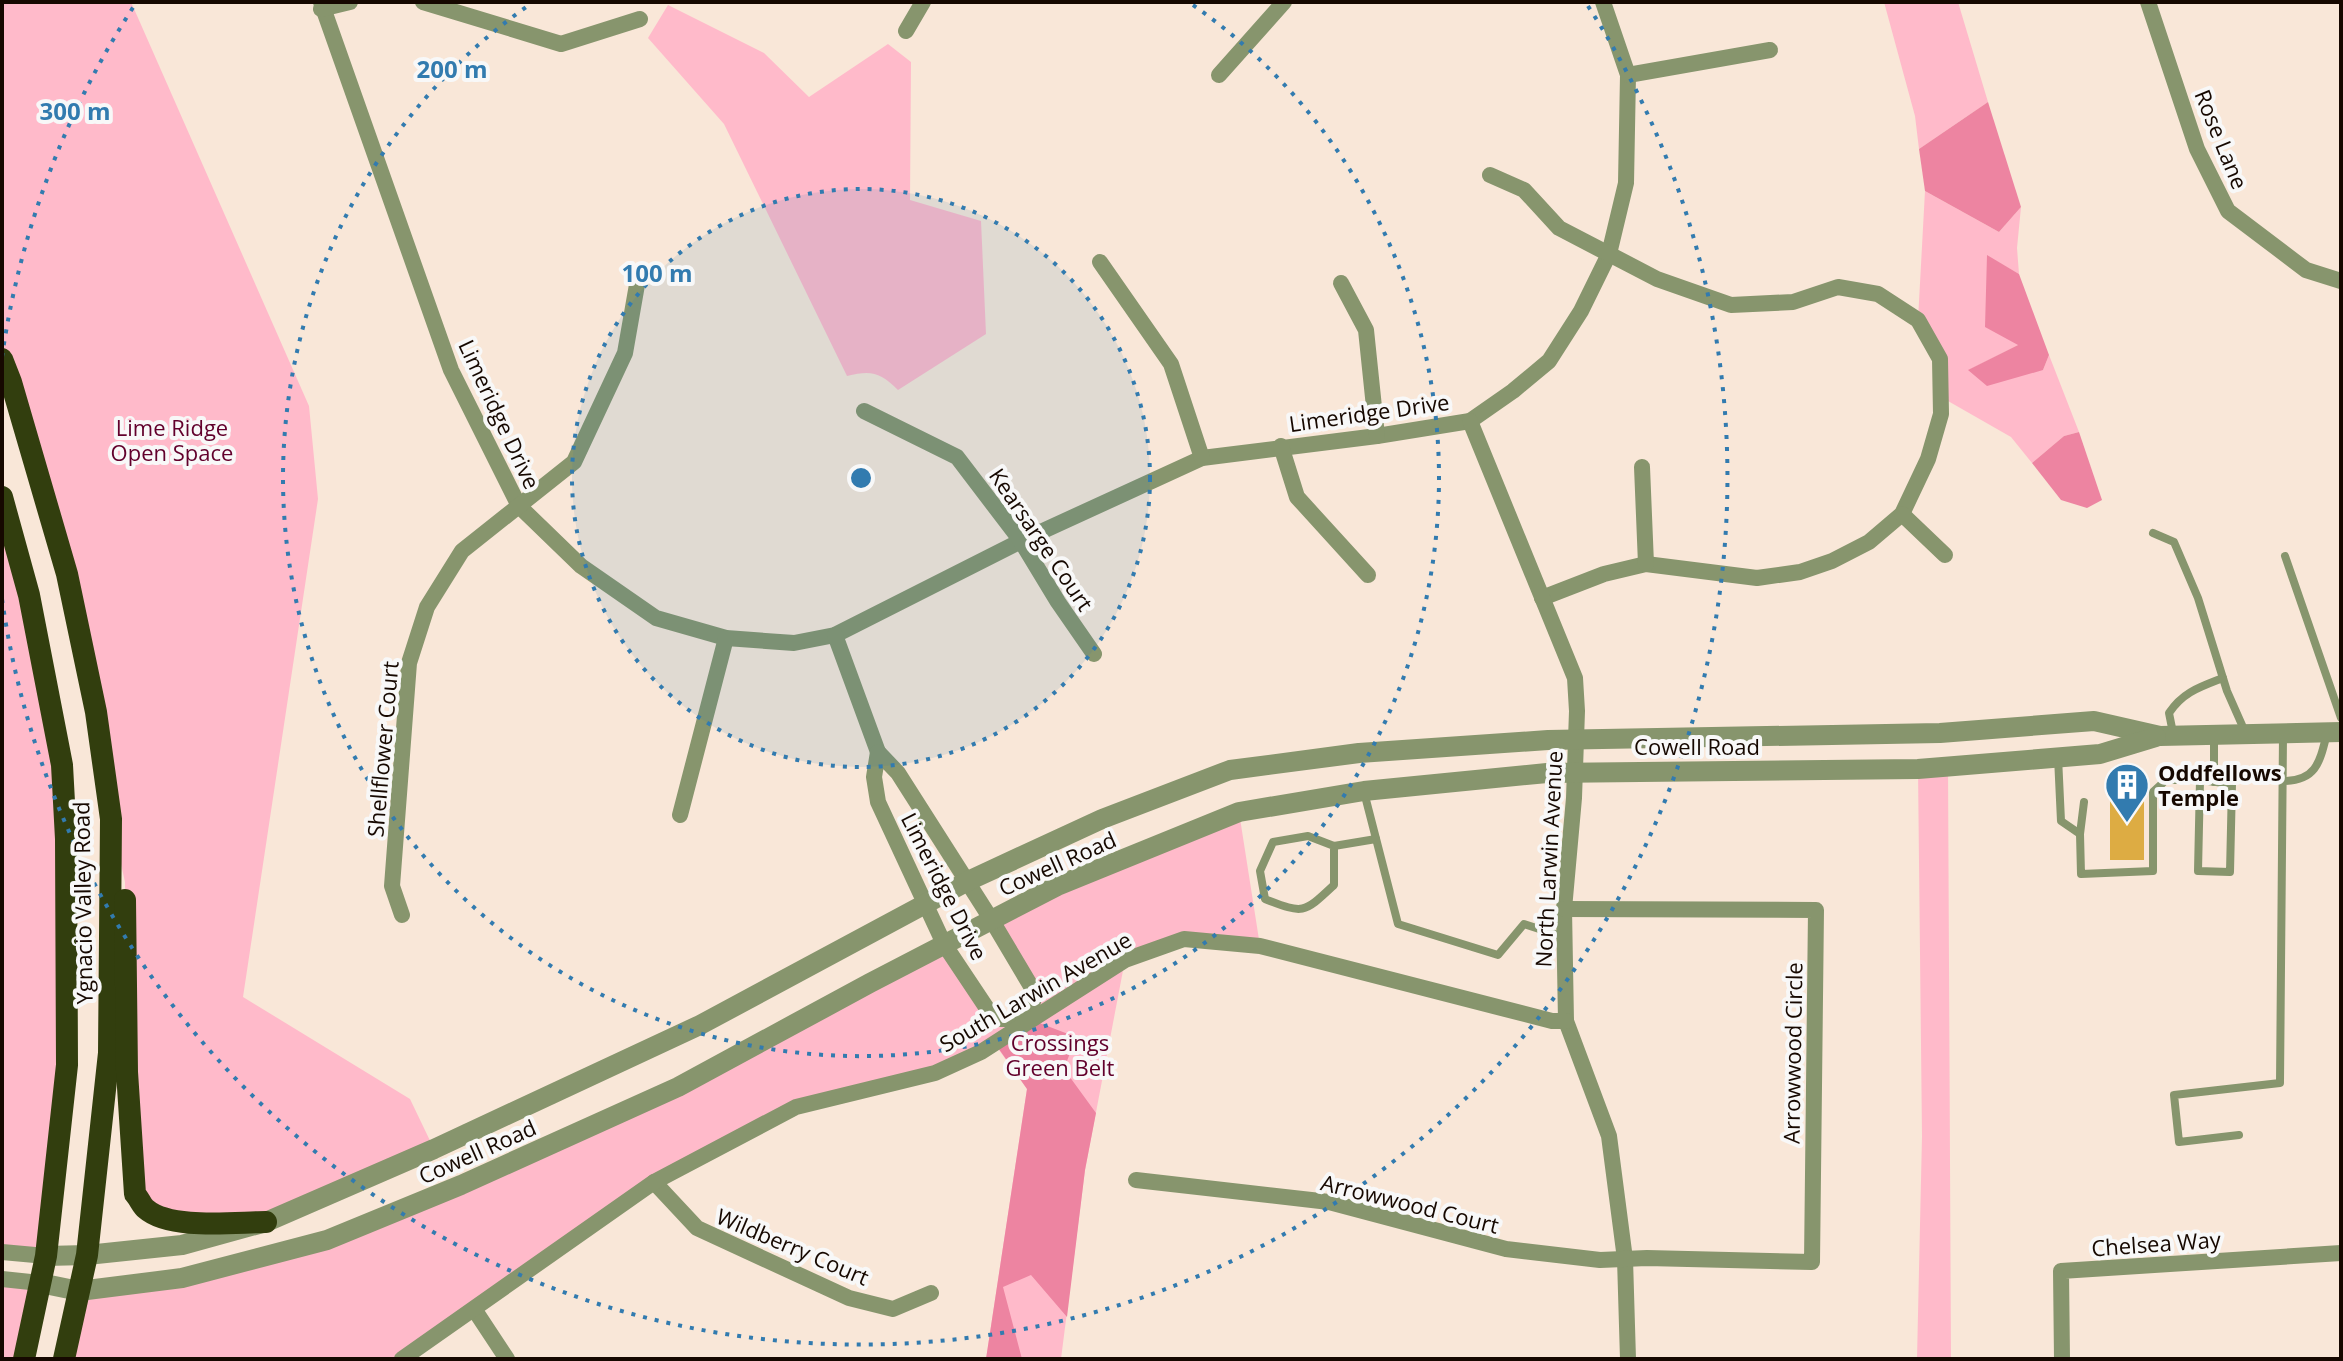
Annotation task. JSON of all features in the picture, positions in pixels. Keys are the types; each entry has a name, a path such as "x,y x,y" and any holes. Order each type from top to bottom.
{"highway":[{"name":"Ygnacio Valley Road","path":"2,359 67,574 96,712 111,819 109,1053 87,1255 64,1359"},
{"name":"Ygnacio Valley Road","path":"2,497 29,595 62,765 64,810 67,1065 46,1256 24,1359"},
{"path":"111,819 125,882 127,1072 135,1194 146,1209 162,1217 190,1223 266,1222"}],"street":[{"path":"321,6 350,2"},
{"path":"423,2 561,44 640,19"},
{"path":"906,31 923,2"},
{"path":"1219,75 1284,2"},
{"name":"Limeridge Drive","path":"321,6 451,370 519,506 581,566 656,618 726,638 794,643 835,635 1021,541 1202,458 1470,421 1513,391 1549,361 1581,311 1609,254 1626,183 1628,75 1603,2"},
{"name":"Rose Lane","path":"2148,2 2197,149 2228,211 2306,270 2341,281"},
{"path":"1628,75 1770,50"},
{"path":"1490,175 1524,190 1559,228 1657,279 1731,305 1793,302 1838,287 1878,294 1918,320 1940,359 1941,414 1928,459 1902,514 1869,542 1832,561 1800,572 1757,578 1646,564 1604,574 1542,598"},
{"path":"1100,262 1171,364 1202,458"},
{"name":"Shellflower Court","path":"402,915 392,886 409,663 427,607 462,551 574,462 625,353 638,279"},
{"path":"1341,283 1366,330 1377,436"},
{"name":"Kearsarge Court","path":"864,411 957,457 1021,541 1094,654"},
{"name":"North Larwin Avenue","path":"1470,421 1575,678 1575,772 1564,909 1566,1021 1609,1136 1625,1259 1628,1359"},
{"path":"1281,446 1297,497 1368,575"},
{"path":"1642,467 1646,564"},
{"path":"1902,514 1945,555"},
{"name":"Limeridge Drive","path":"835,635 878,752 898,773 1035,993 1029,1019 994,1019 944,944 878,802 874,777 878,752"},
{"path":"680,815 726,638"},
{"name":"Cowell Road","path":"46,1256 182,1245 266,1222 434,1149 700,1025 968,881 1102,819 1230,770 1359,753 1576,739 1940,733 2094,721 2167,736 2283,735 2336,728"},
{"name":"Cowell Road","path":"40,1283 79,1291 182,1278 327,1240 461,1185 678,1087 1057,886 1239,812 1364,791 1575,772 1918,769 2100,754 2167,736"},
{"name":"Arrowwood Circle","path":"1564,909 1816,910 1812,1262 1625,1259"},
{"name":"South Larwin Avenue","path":"402,1359 654,1182 796,1107 935,1073 981,1052 1125,960 1184,939 1260,946 1552,1021 1566,1021"},
{"name":"Arrowwood Court","path":"1136,1180 1329,1202 1506,1249 1600,1260 1625,1259"},
{"name":"Wildberry Court","path":"654,1182 697,1228 849,1298 893,1309 931,1293"},
{"path":"2,1252 46,1256"},
{"name":"Chelsea Way","path":"2062,1359 2061,1271 2341,1253"},
{"path":"2,1279 40,1283"},
{"path":"474,1309 507,1359"}],"lane":[{"path":"2153,533 2174,542 2198,598 2223,678 2246,735"},
{"path":"2283,781 2300,781 2320,764 2336,728 2285,556"},
{"path":"2167,736 2169,713 2177,701 2191,691 2223,678"},
{"path":"2214,735 2214,782"},
{"path":"2239,1135 2179,1142 2174,1095 2280,1083 2283,735"},
{"path":"2058,756 2061,821 2080,834"},
{"path":"2084,802 2080,834 2081,874 2153,871 2153,792 2166,780 2200,780 2232,784 2230,872 2198,871 2200,780"},
{"path":"1364,791 1398,924 1498,955 1524,924 1564,937"},
{"path":"1334,846 1334,885 1309,908 1293,910 1265,899 1260,871 1273,842 1308,836 1334,846 1376,839"}],"green space":[{"name":"Lime Ridge Open Space","path":"2,2 131,2 309,406 318,499 243,997 410,1099 434,1149 266,1222 146,1209 127,1072 125,882 111,819 96,712 2,359"},
{"path":"1884,2 1958,2 1988,102 1919,149 1915,116"},
{"path":"668,5 764,53 809,97 888,44 911,62 910,200 981,221 986,334 898,390 875,374 847,376 724,124 648,38"},
{"path":"1988,102 2021,207 1999,232 1925,191 1919,149"},
{"path":"1925,191 1999,232 2021,207 2017,248 2019,274 1987,256 2018,345 1969,370 2043,370 2049,355 2079,432 2064,436 2032,463 2011,437 1941,397 1940,359 1918,320"},
{"path":"1987,255 2019,274 2049,355 2043,370 1987,386 1968,370 2018,345 1985,327"},
{"path":"2079,432 2102,500 2087,508 2061,500 2032,463 2064,436"},
{"path":"2,498 66,839 67,1065 46,1256 2,1252"},
{"path":"1948,766 1951,1359 1917,1359 1922,1136 1918,769"},
{"path":"1239,812 1260,946 1184,939 1125,960 1085,1170 1061,1359 986,1359 1027,1089 994,1043 981,1052 796,1107 654,1182 402,1359 64,1359 79,1291 182,1278 461,1185 944,944 994,1019 1029,1019 1035,993 991,919"},
{"name":"Crossings Green Belt","path":"1029,1019 1076,1037 1064,1069 1096,1113 1085,1170 1067,1317 1031,1275 1003,1287 1022,1359 986,1359 1027,1089 994,1042"},
{"path":"2,1279 40,1283 24,1359 2,1359"}],"building":[{"name":"Oddfellows Temple","path":"2110,788 2144,788 2144,860 2110,860"}],"place":[{"name":"Oddfellows Temple","path":"2127,824"}]}
